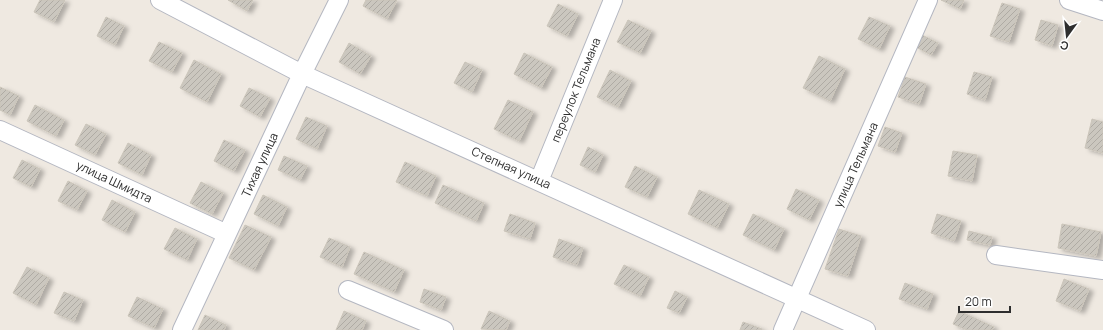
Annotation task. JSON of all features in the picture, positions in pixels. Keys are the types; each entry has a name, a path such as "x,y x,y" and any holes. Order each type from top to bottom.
{"street":[{"name":"Степная улица","path":"160,0 302,74 797,300 866,330"},
{"name":"Тихая улица","path":"182,330 302,74 339,0"},
{"name":"переулок Тельмана","path":"539,181 613,0"},
{"name":"улица Тельмана","path":"783,330 928,0"},
{"path":"1069,0 1103,11"},
{"name":"улица Шмидта","path":"0,130 227,234"},
{"path":"996,255 1103,270"},
{"path":"348,290 444,330"}],"building":[{"path":"40,0 65,0 54,22 34,12"},
{"path":"228,0 253,0 247,11"},
{"path":"366,0 397,0 387,19 363,6"},
{"path":"941,0 964,0 960,9"},
{"path":"1002,3 1020,9 1009,42 990,36"},
{"path":"558,4 578,14 567,36 547,26"},
{"path":"106,17 124,26 115,45 97,36"},
{"path":"869,17 890,26 879,49 858,39"},
{"path":"628,20 651,31 640,53 617,42"},
{"path":"1041,20 1058,25 1052,46 1035,40"},
{"path":"922,35 938,43 931,55 916,47"},
{"path":"159,42 182,53 172,72 149,61"},
{"path":"349,43 371,56 360,74 339,62"},
{"path":"524,53 552,67 541,88 514,74"},
{"path":"819,56 845,69 830,101 803,88"},
{"path":"194,60 221,74 207,102 180,88"},
{"path":"465,62 482,70 472,92 454,83"},
{"path":"610,70 631,81 618,107 597,97"},
{"path":"974,72 992,77 985,100 967,94"},
{"path":"905,77 926,84 919,104 898,97"},
{"path":"0,87 19,96 10,115 0,110"},
{"path":"249,88 270,98 260,117 240,106"},
{"path":"508,100 533,112 519,141 494,129"},
{"path":"35,105 64,120 56,136 27,121"},
{"path":"306,117 327,126 317,149 296,139"},
{"path":"1092,119 1103,122 1103,153 1085,148"},
{"path":"86,124 106,134 95,155 75,145"},
{"path":"885,127 902,133 895,152 878,146"},
{"path":"224,140 245,150 234,171 214,161"},
{"path":"128,143 151,155 142,175 118,163"},
{"path":"588,147 603,155 595,172 580,165"},
{"path":"953,151 977,155 972,181 948,176"},
{"path":"284,156 307,166 300,180 278,170"},
{"path":"22,160 40,169 31,187 13,178"},
{"path":"405,162 436,176 427,196 396,182"},
{"path":"635,166 657,177 647,197 625,187"},
{"path":"68,181 87,191 77,210 58,201"},
{"path":"201,182 223,193 212,214 190,203"},
{"path":"443,185 484,203 476,221 435,203"},
{"path":"796,189 819,200 809,220 787,209"},
{"path":"699,190 729,204 717,228 688,214"},
{"path":"263,195 287,207 278,226 254,214"},
{"path":"112,200 135,212 125,232 102,220"},
{"path":"510,214 535,223 530,239 504,231"},
{"path":"753,214 784,229 774,250 743,235"},
{"path":"937,214 961,221 954,241 931,233"},
{"path":"1062,224 1101,232 1096,256 1058,248"},
{"path":"245,225 271,237 254,270 229,258"},
{"path":"175,228 197,239 187,260 164,249"},
{"path":"839,229 861,236 848,276 825,269"},
{"path":"969,231 992,237 990,245 967,240"},
{"path":"329,238 350,247 342,267 320,257"},
{"path":"559,239 583,248 577,265 553,257"},
{"path":"364,252 404,270 394,292 354,274"},
{"path":"624,265 649,277 640,296 614,284"},
{"path":"27,267 49,278 36,305 13,293"},
{"path":"1064,279 1089,289 1080,311 1056,301"},
{"path":"905,283 933,294 927,309 899,299"},
{"path":"424,289 446,297 441,310 420,302"},
{"path":"675,291 687,297 679,313 667,308"},
{"path":"64,292 83,300 74,321 54,313"},
{"path":"137,297 163,309 154,328 128,316"},
{"path":"344,311 366,321 362,330 336,330"},
{"path":"489,311 510,321 506,330 481,329"},
{"path":"959,311 994,327 992,330 967,330 953,324"},
{"path":"205,315 226,325 224,330 198,330"},
{"path":"743,322 762,329 762,330 740,330"}]}
